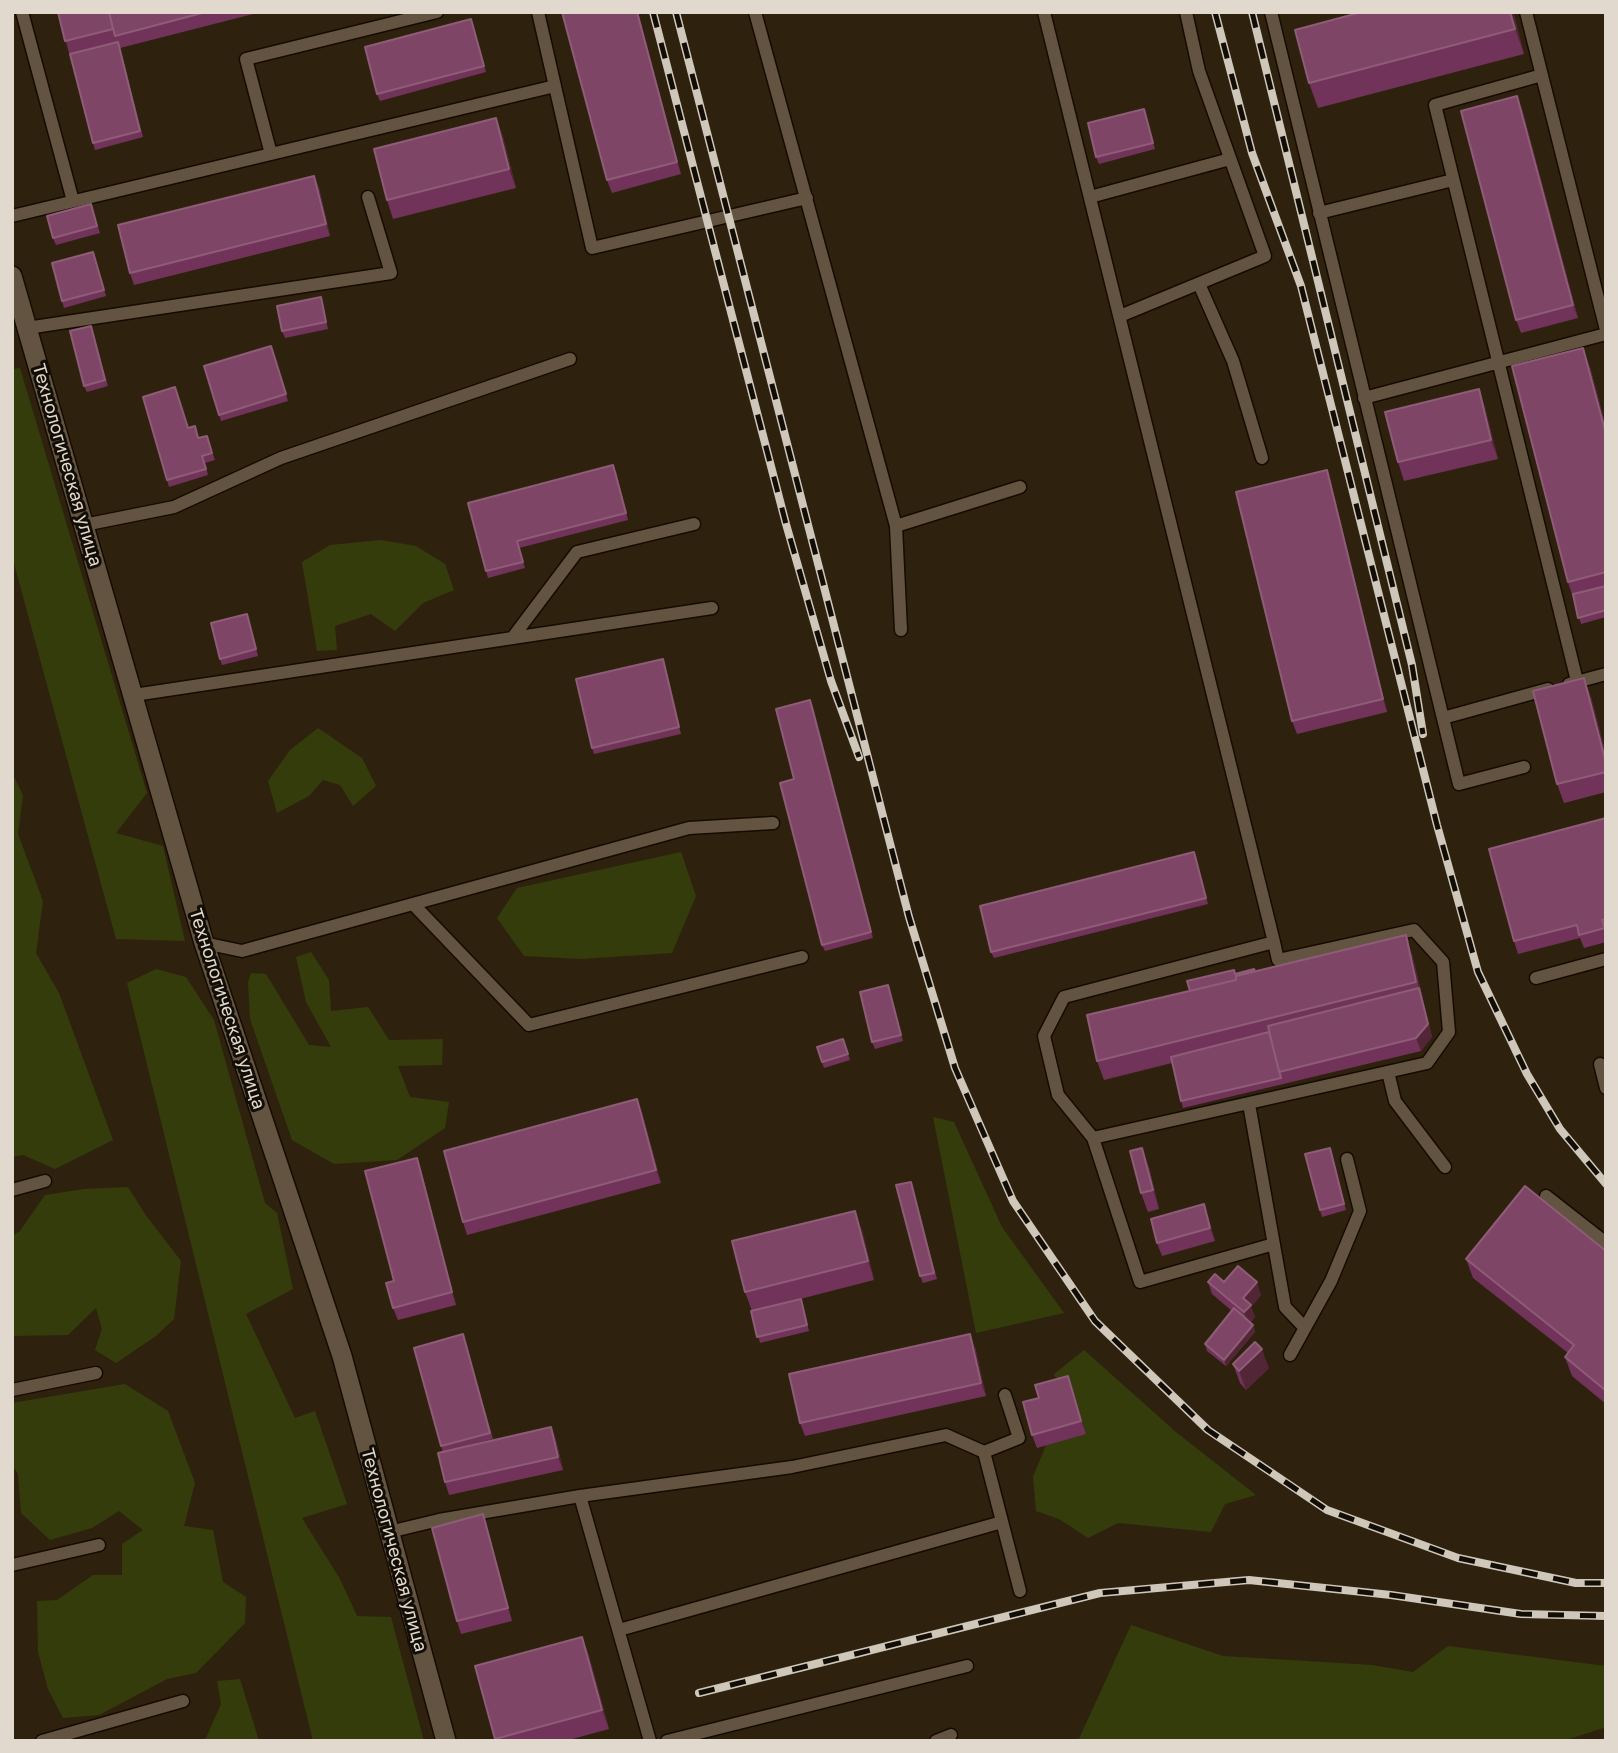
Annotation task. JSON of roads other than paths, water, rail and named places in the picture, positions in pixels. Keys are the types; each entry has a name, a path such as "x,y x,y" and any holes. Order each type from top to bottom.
{"street":[{"name":"Технологическая улица","path":"12,276 204,943 342,1356 446,1741"}],"lane":[{"path":"22,12 73,201"},
{"path":"271,154 246,59 403,16 437,12"},
{"path":"538,12 592,248 807,198"},
{"path":"755,12 896,526 901,630"},
{"path":"1044,12 1278,960 1414,930 1443,962 1449,1032 1427,1063 1093,1138"},
{"path":"1120,316 1265,256 1199,71 1186,12"},
{"path":"1270,12 1459,785 1524,767"},
{"path":"1364,398 1606,332 1526,12"},
{"path":"1542,75 1435,105 1577,681"},
{"path":"12,216 555,86"},
{"path":"1090,197 1230,159"},
{"path":"1319,213 1453,180"},
{"path":"27,328 391,273 368,197"},
{"path":"1199,284 1233,361 1262,458"},
{"path":"84,525 174,507 281,458 570,359"},
{"path":"896,526 1020,487"},
{"path":"513,637 577,552 694,524"},
{"path":"134,695 712,608"},
{"path":"1443,718 1606,674"},
{"path":"204,943 242,951 689,828 774,823"},
{"path":"413,904 529,1026 802,957"},
{"path":"1274,942 1064,997 1044,1035 1058,1095 1093,1138 1140,1282 1274,1244"},
{"path":"1536,978 1606,959"},
{"path":"1600,1063 1606,1088"},
{"path":"1388,1072 1395,1101 1445,1167"},
{"path":"1249,1104 1285,1307 1305,1328"},
{"path":"1290,1355 1331,1282 1360,1211 1347,1158"},
{"path":"12,1190 45,1181"},
{"path":"1546,1196 1606,1243"},
{"path":"12,1390 96,1373"},
{"path":"389,1532 439,1520 580,1496 792,1467 946,1435 984,1452 1019,1438 1006,1395"},
{"path":"984,1452 1020,1591"},
{"path":"580,1496 650,1741"},
{"path":"619,1630 1002,1522"},
{"path":"12,1565 99,1545"},
{"path":"667,1741 967,1667"},
{"path":"42,1741 183,1701"},
{"path":"936,1741 951,1735"}],"railway":[{"path":"653,12 786,524 831,681 859,757"},
{"path":"676,12 909,917 955,1068 1013,1201 1095,1321 1208,1430 1327,1510 1458,1558 1576,1583 1606,1583"},
{"path":"1215,12 1252,153 1301,286 1437,825 1478,972 1527,1074 1560,1129 1606,1184"},
{"path":"1252,12 1412,665 1423,734"},
{"path":"699,1693 1100,1593 1249,1580 1391,1595 1521,1614 1606,1616"}]}
